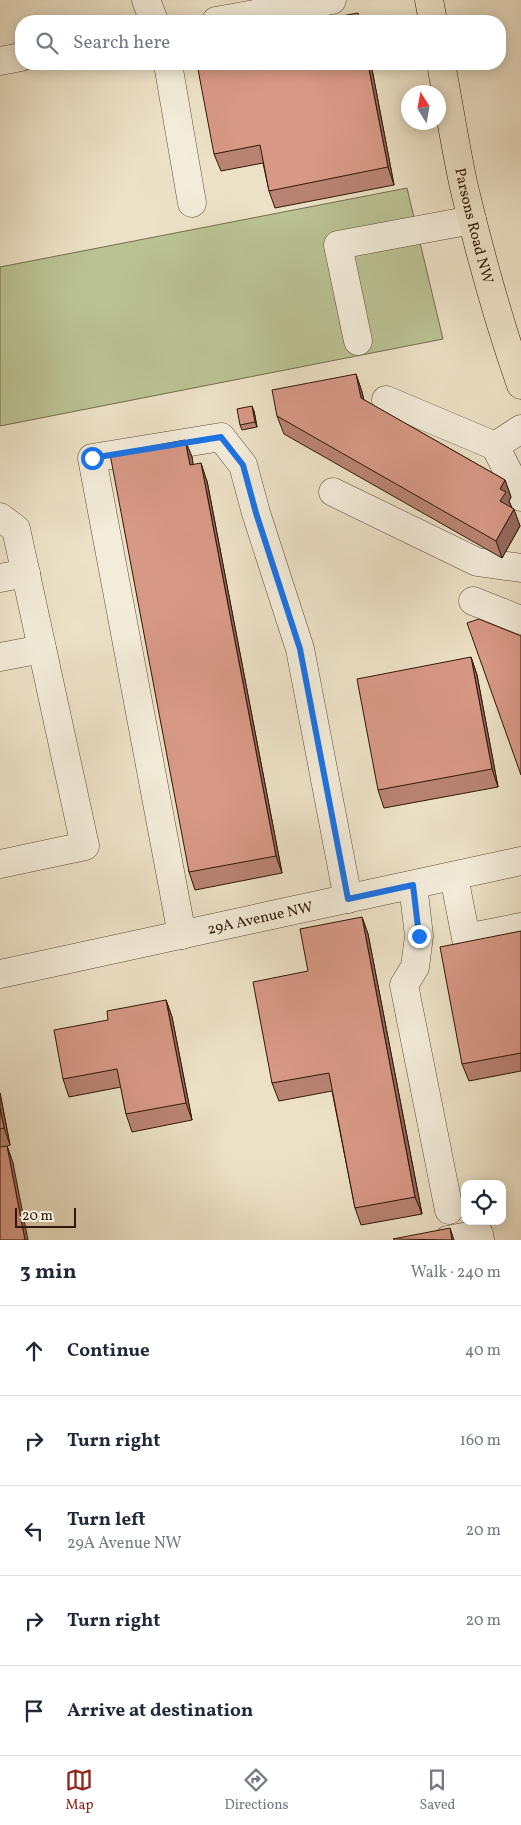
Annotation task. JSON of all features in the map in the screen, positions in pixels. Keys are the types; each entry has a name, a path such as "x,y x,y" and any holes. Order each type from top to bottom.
{"main road":[{"path":"429,0 432,15"},
{"name":"Parsons Road NW","path":"442,70 472,220 493,299 521,385"}],"street":[{"path":"146,0 152,15"},
{"path":"249,15 332,0"},
{"path":"0,61 15,58"},
{"path":"169,70 192,203"},
{"path":"358,341 338,245 472,220"},
{"path":"386,400 495,446 521,497"},
{"path":"495,446 521,428"},
{"path":"182,935 92,458 221,437 243,465 256,513 300,649 348,899"},
{"path":"333,492 477,562 521,568"},
{"path":"0,864 85,846 42,649 13,575 5,526"},
{"path":"473,601 521,620"},
{"path":"0,657 42,649"},
{"name":"29A Avenue NW","path":"0,974 521,861"},
{"path":"454,876 466,938 521,926"},
{"path":"413,885 419,936 415,966 404,985 449,1210"},
{"path":"448,1240 479,1234 480,1240"}],"green space":[{"path":"407,188 443,339 0,426 0,267"}],"building":[{"path":"198,70 369,70 388,167 269,191 260,145 214,154"},
{"path":"356,374 361,398 505,480 500,489 506,492 500,501 514,509 496,541 277,416 272,390"},
{"path":"252,406 255,422 240,425 237,409"},
{"path":"185,440 190,465 201,463 276,856 189,872 110,454"},
{"path":"479,619 521,636 521,775 467,623"},
{"path":"471,657 492,769 378,790 357,679"},
{"path":"362,917 415,1197 355,1208 329,1073 272,1083 253,982 308,971 300,929"},
{"path":"521,931 521,1053 462,1064 440,947"},
{"path":"166,1000 186,1103 126,1114 117,1069 63,1079 54,1030 108,1020 107,1011"},
{"path":"0,1108 4,1128 0,1129"},
{"path":"7,1146 25,1240 0,1240 0,1147"},
{"path":"450,1228 452,1240 393,1239"}],"route":[{"path":"92,458 221,437 243,465 256,513 300,649 348,899 413,885 419,936"}]}
